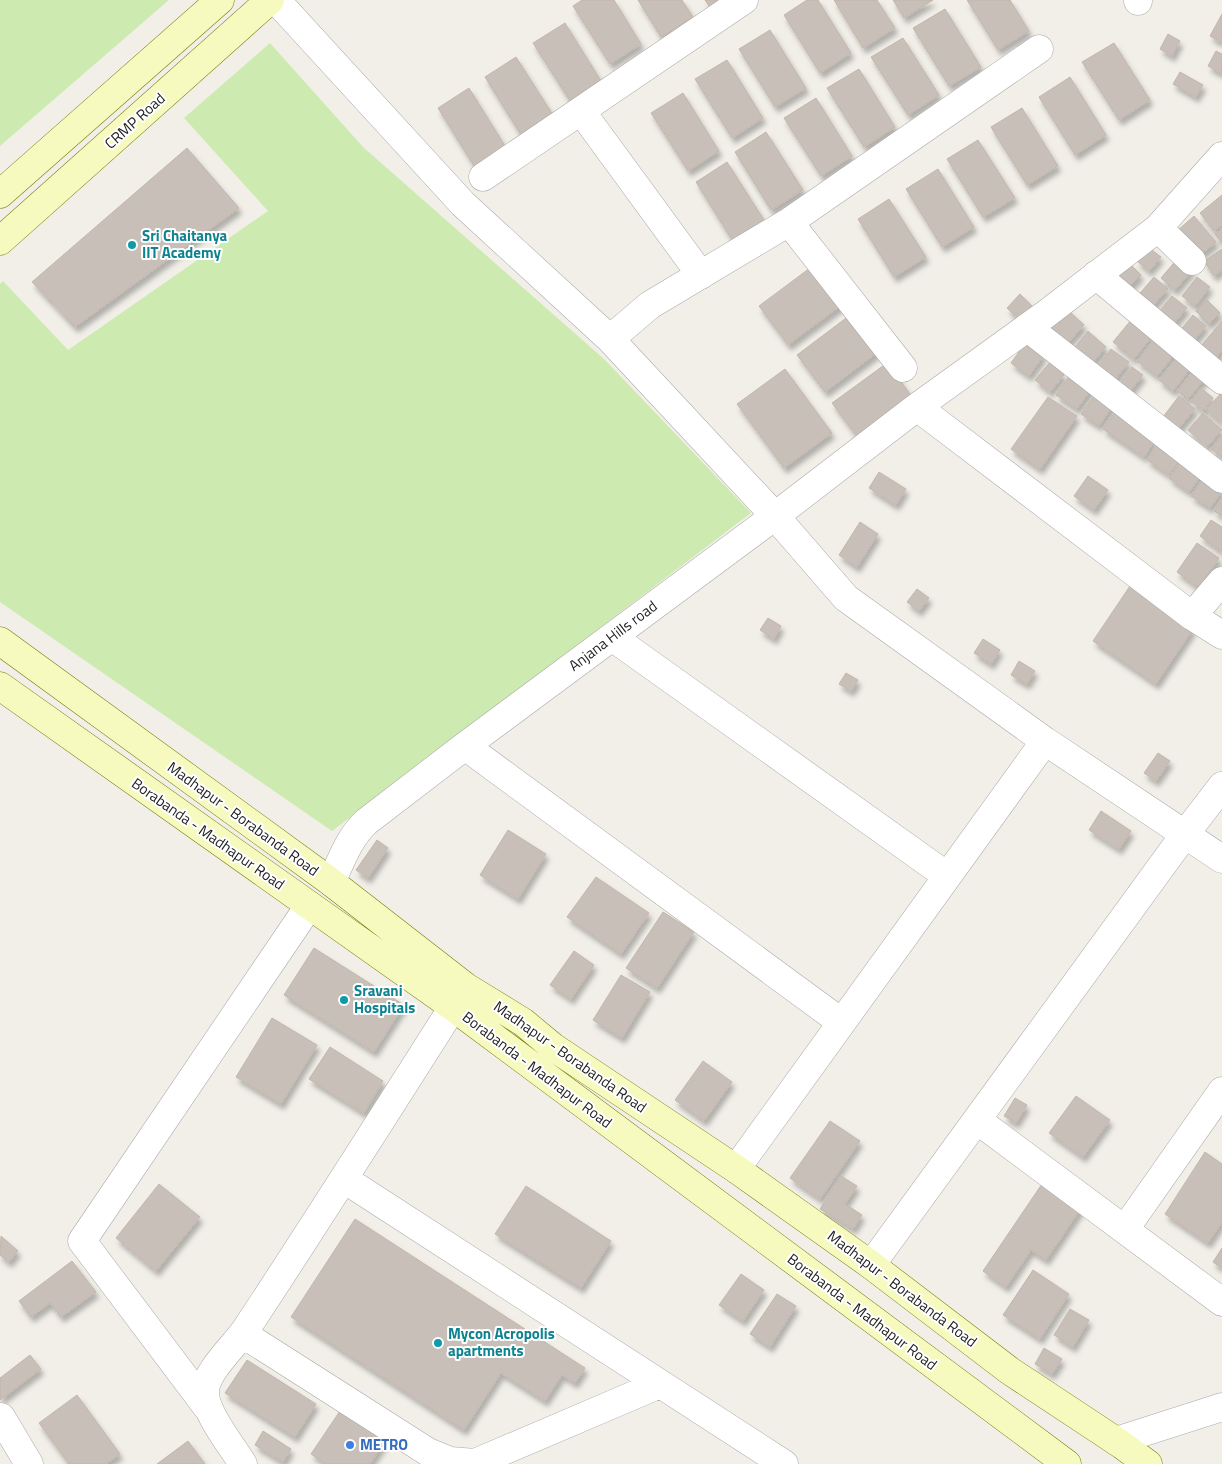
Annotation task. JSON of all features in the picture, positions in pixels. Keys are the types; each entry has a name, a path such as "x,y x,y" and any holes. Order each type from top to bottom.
{"street":[{"path":"0,194 220,0"},
{"name":"CRMP Road","path":"0,241 270,0"},
{"path":"276,0 463,204 610,339 775,516 846,598 1044,741 1222,859"},
{"path":"484,177 744,0"},
{"path":"610,339 650,305 789,222 1039,49"},
{"path":"581,111 700,275"},
{"name":"Anjana Hills road","path":"331,882 348,844 366,822 465,746 775,516 917,407 1028,328 1158,228 1222,156"},
{"path":"789,222 903,368"},
{"path":"1158,228 1192,261"},
{"path":"1096,275 1222,380"},
{"path":"1028,328 1222,479"},
{"path":"917,407 1192,616 1222,635"},
{"path":"1192,616 1222,581"},
{"path":"612,637 947,876"},
{"name":"Madhapur - Borabanda Road","path":"0,641 331,882 466,986 523,1022 553,1047 736,1169 871,1265 1010,1370 1148,1464"},
{"name":"Borabanda - Madhapur Road","path":"0,686 453,1007 1067,1464"},
{"path":"736,1169 1044,741"},
{"path":"465,746 841,1022"},
{"path":"871,1265 1222,786"},
{"path":"243,1464 207,1407 82,1241 309,906"},
{"path":"207,1407 205,1390 210,1375 243,1334 344,1180 453,1007"},
{"path":"1125,1229 1222,1091"},
{"path":"977,1120 1222,1302"},
{"path":"344,1180 784,1464"},
{"path":"243,1334 428,1452 450,1461 474,1464 660,1384"},
{"path":"1116,1441 1222,1407"},
{"path":"1,1417 29,1464"}],"green space":[{"path":"0,0 169,0 0,146"},
{"path":"270,43 363,147 604,359 751,513 332,831 0,602 0,284 3,281 68,350 268,211 184,118"}],"building":[{"path":"582,0 614,0 641,44 610,64 573,6"},
{"path":"638,0 682,0 693,17 661,37"},
{"path":"705,0 719,0 709,6"},
{"path":"807,0 818,0 851,53 820,73 784,15"},
{"path":"834,0 877,0 895,28 863,48"},
{"path":"893,0 933,0 904,18"},
{"path":"967,0 1010,0 1029,31 998,50"},
{"path":"945,9 981,67 949,86 913,28"},
{"path":"1222,14 1222,40 1221,42 1210,36"},
{"path":"565,23 601,81 570,101 533,43"},
{"path":"770,30 806,88 775,107 739,49"},
{"path":"1168,34 1180,41 1172,56 1160,49"},
{"path":"903,38 939,95 908,115 871,57"},
{"path":"1114,43 1150,100 1119,120 1082,62"},
{"path":"1216,51 1222,54 1221,73 1208,66"},
{"path":"516,57 553,115 521,135 485,77"},
{"path":"727,60 763,118 732,138 695,79"},
{"path":"859,69 895,127 864,147 827,88"},
{"path":"1180,72 1203,85 1196,97 1173,84"},
{"path":"1070,77 1106,135 1075,155 1039,97"},
{"path":"469,88 505,146 474,166 438,108"},
{"path":"683,93 719,151 688,171 651,113"},
{"path":"816,98 852,156 821,176 784,118"},
{"path":"1022,108 1058,166 1027,185 991,127"},
{"path":"766,132 803,190 771,210 735,152"},
{"path":"978,140 1015,198 983,217 947,159"},
{"name":"Sri Chaitanya IIT Academy","path":"187,148 239,208 75,327 32,282"},
{"path":"727,162 764,220 732,240 696,182"},
{"path":"938,169 974,227 942,247 906,189"},
{"path":"1222,195 1222,225 1214,231 1200,213"},
{"path":"889,199 926,257 894,277 858,219"},
{"path":"1194,216 1216,242 1199,256 1178,230"},
{"path":"1222,229 1222,243 1215,234"},
{"path":"1148,247 1161,257 1149,271 1137,261"},
{"path":"1222,249 1222,270 1214,276 1204,261"},
{"path":"1179,257 1193,269 1175,290 1161,278"},
{"path":"1130,264 1141,275 1124,292 1113,281"},
{"path":"814,265 843,304 788,345 759,306"},
{"path":"1154,277 1168,289 1148,311 1135,299"},
{"path":"1197,277 1210,287 1195,306 1182,296"},
{"path":"1020,294 1036,310 1023,323 1007,308"},
{"path":"1172,296 1187,308 1170,328 1156,315"},
{"path":"1207,300 1220,313 1209,324 1196,311"},
{"path":"1067,309 1084,325 1067,344 1049,328"},
{"path":"850,315 878,352 825,392 797,355"},
{"path":"1193,315 1206,326 1191,344 1178,333"},
{"path":"1132,319 1153,335 1134,359 1113,342"},
{"path":"1222,321 1222,350 1215,359 1200,347"},
{"path":"1088,331 1106,347 1089,367 1071,352"},
{"path":"1159,333 1179,349 1157,376 1137,361"},
{"path":"1026,342 1044,355 1029,376 1011,363"},
{"path":"1111,349 1129,362 1114,381 1097,367"},
{"path":"1179,355 1193,365 1173,391 1159,380"},
{"path":"1050,362 1064,375 1050,392 1035,380"},
{"path":"887,363 919,406 861,442 832,403"},
{"path":"1197,366 1208,375 1188,399 1177,391"},
{"path":"1132,367 1143,375 1128,394 1118,386"},
{"path":"785,369 832,433 784,468 737,404"},
{"path":"1071,373 1092,388 1077,409 1056,395"},
{"path":"1201,388 1213,398 1203,411 1191,401"},
{"path":"1097,391 1114,404 1099,426 1081,414"},
{"path":"1222,392 1222,423 1206,410"},
{"path":"1179,396 1195,409 1178,429 1163,417"},
{"path":"1048,397 1077,416 1040,469 1011,449"},
{"path":"1115,412 1155,440 1144,457 1103,429"},
{"path":"1203,413 1222,430 1207,447 1188,430"},
{"path":"1222,435 1222,458 1211,449"},
{"path":"1161,440 1183,455 1169,475 1147,460"},
{"path":"1183,459 1203,473 1189,492 1169,478"},
{"path":"879,472 906,489 896,505 869,488"},
{"path":"1207,473 1222,491 1210,508 1191,496"},
{"path":"1088,476 1108,490 1094,510 1074,496"},
{"path":"1222,499 1222,516 1214,511"},
{"path":"1211,520 1222,527 1222,552 1200,536"},
{"path":"860,522 878,534 857,567 839,555"},
{"path":"1197,543 1219,558 1199,588 1177,572"},
{"path":"1130,586 1193,629 1156,684 1093,641"},
{"path":"917,589 929,598 919,611 907,602"},
{"path":"768,618 781,626 774,639 760,630"},
{"path":"983,639 1000,650 991,664 974,653"},
{"path":"1019,661 1035,671 1027,684 1011,675"},
{"path":"846,673 858,680 851,691 839,684"},
{"path":"1158,753 1170,761 1156,781 1144,773"},
{"path":"1101,811 1131,831 1119,849 1089,830"},
{"path":"508,830 546,854 518,899 480,875"},
{"path":"377,840 388,848 368,878 356,870"},
{"path":"596,877 649,913 621,954 567,917"},
{"path":"663,912 694,932 657,988 626,968"},
{"name":"Sravani Hospitals","path":"314,948 404,1005 374,1052 284,995"},
{"path":"574,951 594,965 571,999 550,985"},
{"path":"621,975 650,992 622,1038 593,1020"},
{"path":"272,1018 317,1045 281,1104 236,1077"},
{"path":"330,1047 383,1081 364,1113 309,1079"},
{"path":"703,1061 732,1082 704,1121 675,1100"},
{"path":"1076,1096 1110,1120 1083,1157 1049,1133"},
{"path":"1015,1098 1027,1105 1016,1123 1004,1116"},
{"path":"830,1121 860,1141 820,1199 790,1178"},
{"path":"1205,1152 1222,1164 1222,1222 1208,1243 1165,1214"},
{"path":"841,1176 857,1186 845,1204 862,1215 853,1229 820,1209"},
{"path":"1044,1181 1082,1207 1046,1260 1031,1250 1006,1287 983,1271"},
{"path":"159,1184 200,1217 156,1271 116,1238"},
{"path":"526,1186 611,1241 581,1288 495,1234"},
{"name":"Mycon Acropolis apartments","path":"355,1219 585,1368 575,1383 562,1375 545,1401 501,1373 464,1430 291,1317"},
{"path":"1,1236 18,1251 9,1262 0,1255"},
{"path":"1222,1248 1222,1268 1213,1262"},
{"path":"72,1261 96,1292 61,1317 50,1303 31,1317 19,1301"},
{"path":"1033,1270 1069,1294 1040,1339 1003,1315"},
{"path":"741,1274 764,1290 743,1321 719,1305"},
{"path":"777,1294 796,1306 770,1347 750,1334"},
{"path":"1070,1309 1089,1320 1073,1347 1054,1335"},
{"path":"1044,1348 1062,1359 1052,1374 1035,1364"},
{"path":"30,1355 41,1369 0,1400 0,1378"},
{"path":"247,1360 316,1404 295,1437 225,1393"},
{"path":"77,1395 120,1454 106,1464 69,1464 39,1423"},
{"path":"340,1411 385,1441 370,1464 326,1464 311,1454"},
{"path":"263,1431 291,1449 283,1462 255,1445"},
{"path":"188,1441 205,1464 157,1464"}],"place":[{"name":"Sri Chaitanya IIT Academy","path":"132,245"},
{"name":"Sravani Hospitals","path":"344,1000"},
{"name":"Mycon Acropolis apartments","path":"438,1343"},
{"name":"METRO","path":"350,1445"}]}
